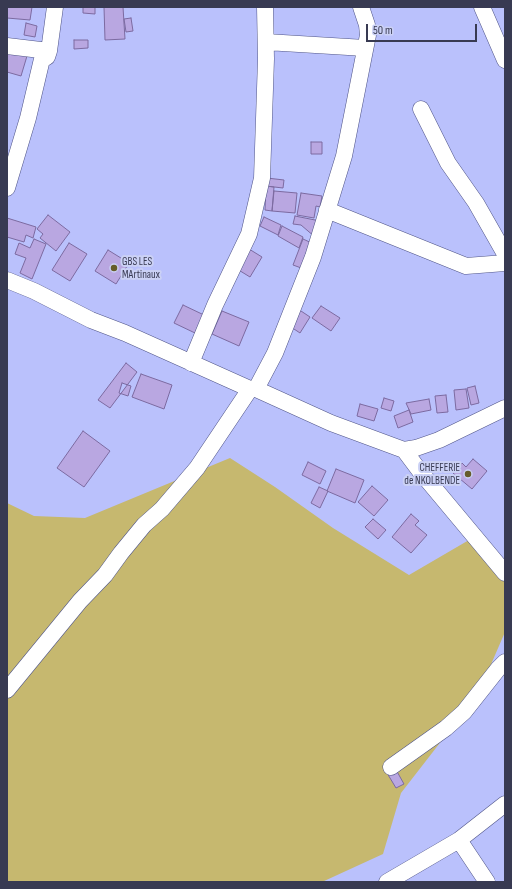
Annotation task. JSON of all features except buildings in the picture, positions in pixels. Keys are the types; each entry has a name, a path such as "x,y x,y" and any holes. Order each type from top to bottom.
{"street":[{"path":"7,188 28,118 42,59 47,56 49,50 55,7"},
{"path":"191,363 215,305 249,234 263,171 266,42 265,7"},
{"path":"7,690 80,601 105,575 144,525 162,509 197,468 253,389 275,353 313,257 344,156 368,35 367,25 361,7"},
{"path":"482,7 505,60"},
{"path":"266,42 365,48"},
{"path":"7,46 49,50"},
{"path":"421,109 448,164 476,203 505,254"},
{"path":"327,210 466,266 505,263"},
{"path":"7,280 34,291 91,320 125,333 331,423 404,450 416,448 440,440 505,408"},
{"path":"404,450 505,573"},
{"path":"391,767 452,723 464,712 505,662"},
{"path":"387,882 459,840 505,804"},
{"path":"459,840 487,882"}],"shaded area":[{"path":"230,458 275,487 333,528 409,575 481,533 505,568 505,632 489,669 460,717 401,793 383,854 322,882 7,882 7,503 34,516 85,518"}],"place":[{"name":"GBS LES MArtinaux","path":"114,268"},
{"name":"CHEFFERIE de NKOLBENDE","path":"468,474"}]}
